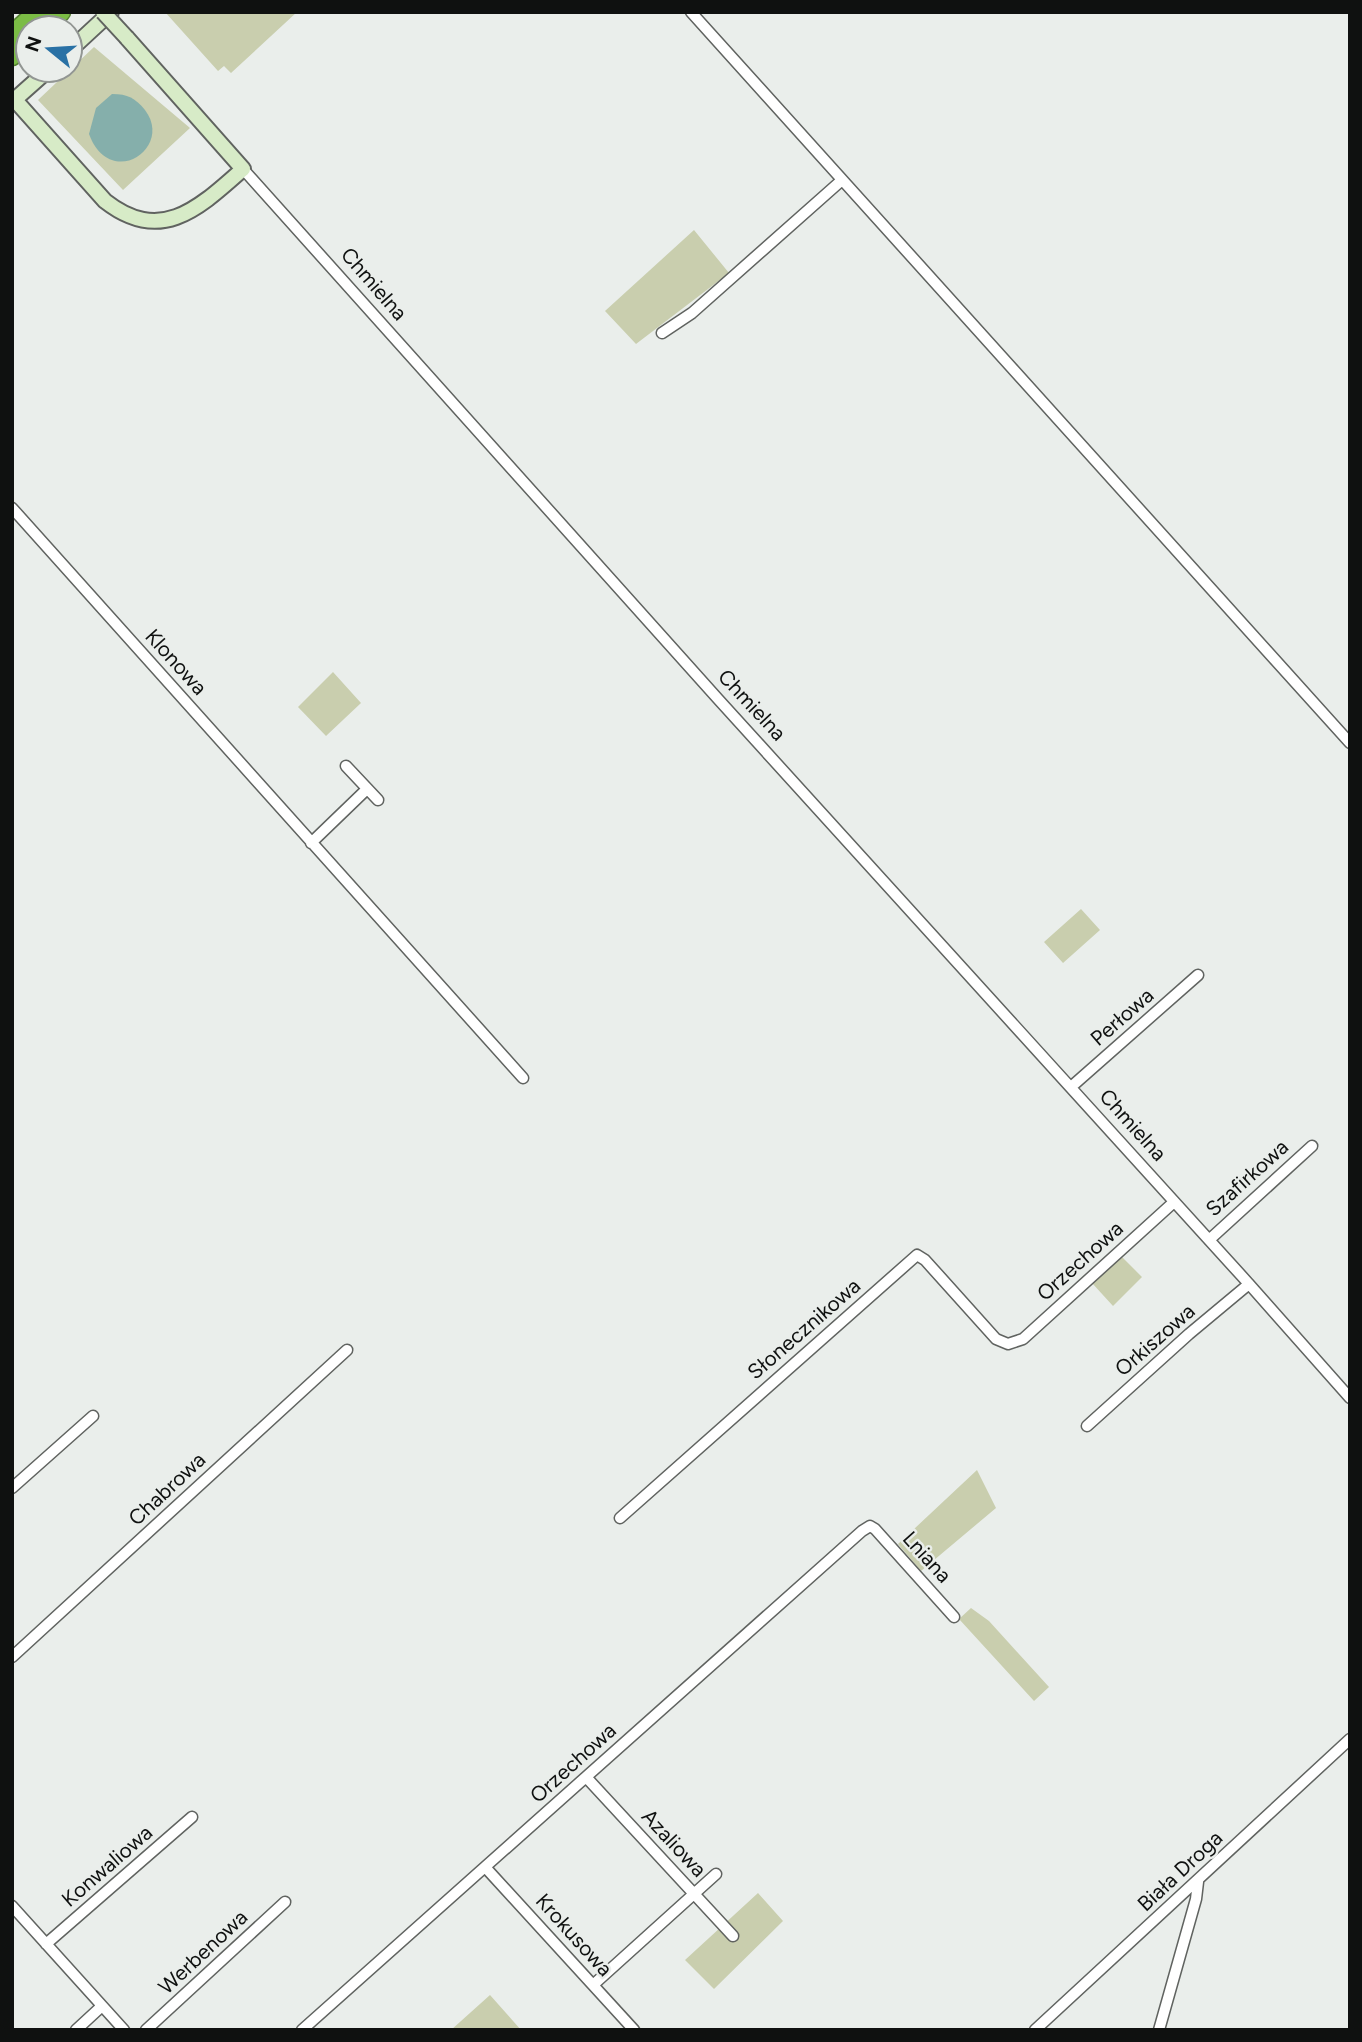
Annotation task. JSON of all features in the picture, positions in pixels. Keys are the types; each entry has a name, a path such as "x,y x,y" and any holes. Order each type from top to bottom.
{"highway":[{"path":"12,35 37,12"}],"street":[{"name":"Chmielna","path":"103,12 699,679 1350,1398"},
{"path":"84,37 111,12"},
{"path":"691,12 1350,743"},
{"path":"33,84 14,101 105,201 120,212 140,220 163,221 177,218 192,211 243,169"},
{"path":"662,333 692,313 842,180"},
{"name":"Klonowa","path":"12,508 523,1078"},
{"path":"346,766 378,800"},
{"path":"311,843 367,789"},
{"name":"Perłowa","path":"1071,1087 1198,975"},
{"name":"Szafirkowa","path":"1209,1240 1312,1146"},
{"name":"Orzechowa","path":"1008,1344 1023,1339 1174,1202"},
{"name":"Słonecznikowa","path":"620,1517 916,1255 925,1260 996,1339 1008,1344"},
{"name":"Orkiszowa","path":"1087,1426 1249,1284"},
{"name":"Chabrowa","path":"12,1657 347,1350"},
{"path":"12,1488 93,1416"},
{"name":"Orzechowa","path":"302,2030 870,1526"},
{"name":"Lniana","path":"870,1526 954,1616"},
{"name":"Biała Droga","path":"1035,2030 1350,1739"},
{"name":"Azaliowa","path":"586,1777 733,1936"},
{"name":"Konwaliowa","path":"46,1944 192,1816"},
{"name":"Krokusowa","path":"485,1867 634,2030"},
{"path":"593,1985 716,1874"},
{"path":"1159,2030 1196,1899 1198,1882"},
{"name":"Werbenowa","path":"146,2030 285,1902"},
{"path":"12,1906 124,2030"},
{"path":"76,2030 102,2006"}],"green space":[{"path":"165,12 297,12 231,73 224,66 218,71"},
{"path":"94,47 190,128 123,190 38,100 55,84 84,84 84,56"},
{"path":"694,230 729,273 636,344 605,311"},
{"path":"333,672 361,703 326,736 298,707"},
{"path":"1081,909 1100,930 1063,963 1044,942"},
{"path":"1121,1256 1142,1277 1113,1306 1092,1283"},
{"path":"977,1470 996,1508 921,1571 898,1544"},
{"path":"971,1608 989,1621 1049,1687 1034,1701 959,1619"},
{"path":"758,1893 783,1921 714,1989 685,1960"},
{"path":"490,1995 521,2030 451,2030"}],"water":[{"path":"112,94 134,100 145,110 152,124 151,138 146,149 136,158 111,160 99,151 89,134 96,108"}]}
